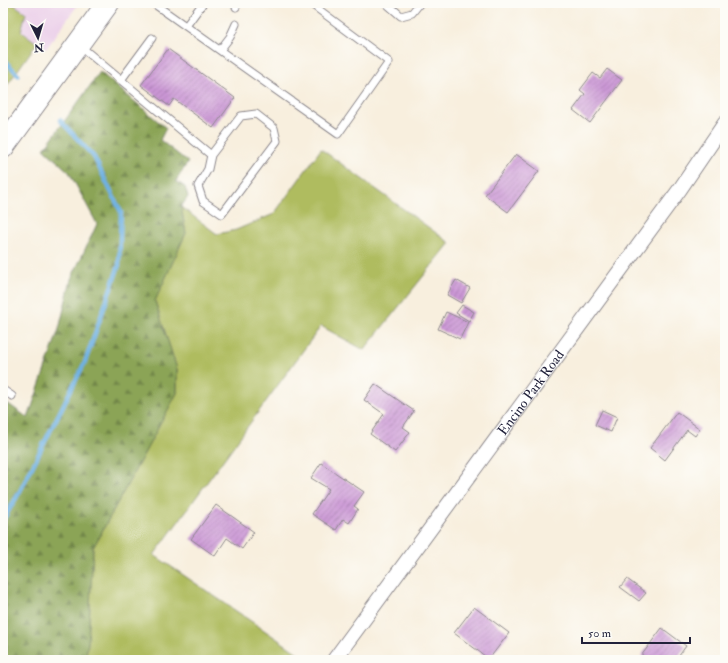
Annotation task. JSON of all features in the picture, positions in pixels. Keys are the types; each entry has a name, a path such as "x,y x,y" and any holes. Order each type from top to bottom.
{"main road":[{"path":"3,147 108,3"}],"street":[{"name":"Encino Park Road","path":"334,660 680,190 725,124"}],"lane":[{"path":"153,3 338,134 389,62 310,3"},
{"path":"186,26 203,3"},
{"path":"386,3 401,16 412,13 420,3"},
{"path":"220,50 230,37 236,24"},
{"path":"121,80 152,38"},
{"path":"78,44 211,155"},
{"path":"256,114 274,128 278,140 222,214 203,200 198,186 208,169 211,155 241,116 256,114"},
{"path":"3,390 12,396"}],"shaded area":[{"path":"3,3 79,3 46,49 3,18"}],"green space":[{"path":"3,3 12,3 26,13 21,31 37,43 3,91"},
{"path":"100,72 166,128 160,140 188,162 176,181 185,187 188,197 181,207 186,233 155,301 177,369 177,393 93,548 88,643 85,660 3,660 3,400 28,418 59,329 71,279 97,224 69,172 44,149"},
{"path":"321,149 450,243 364,350 321,326 154,555 308,660 85,660 88,643 93,548 177,393 177,369 155,301 186,233 181,207 217,234 236,230 274,214"}],"building":[{"path":"168,49 235,98 213,128 174,99 169,106 141,85"},
{"path":"607,69 622,80 590,123 573,110 585,94 580,90 593,73 600,78"},
{"path":"516,154 539,171 508,212 485,195"},
{"path":"456,280 470,288 461,303 447,295"},
{"path":"462,305 474,312 469,321 456,313"},
{"path":"446,312 468,322 460,339 438,329"},
{"path":"375,384 414,411 403,427 410,432 395,452 370,434 384,414 364,400"},
{"path":"602,410 617,417 611,432 595,425"},
{"path":"677,412 700,429 695,436 687,430 665,460 650,448"},
{"path":"321,463 364,492 354,506 358,509 349,523 343,519 336,530 312,514 329,489 311,478"},
{"path":"216,505 254,532 242,549 227,538 215,556 191,539"},
{"path":"627,579 646,593 639,601 620,587"},
{"path":"474,607 509,633 489,659 454,633"},
{"path":"662,628 686,646 676,660 647,660 641,656"}],"waterway":[{"path":"3,58 18,75"},
{"path":"3,520 19,493 85,362 119,265 121,212 94,157 60,120"}]}
